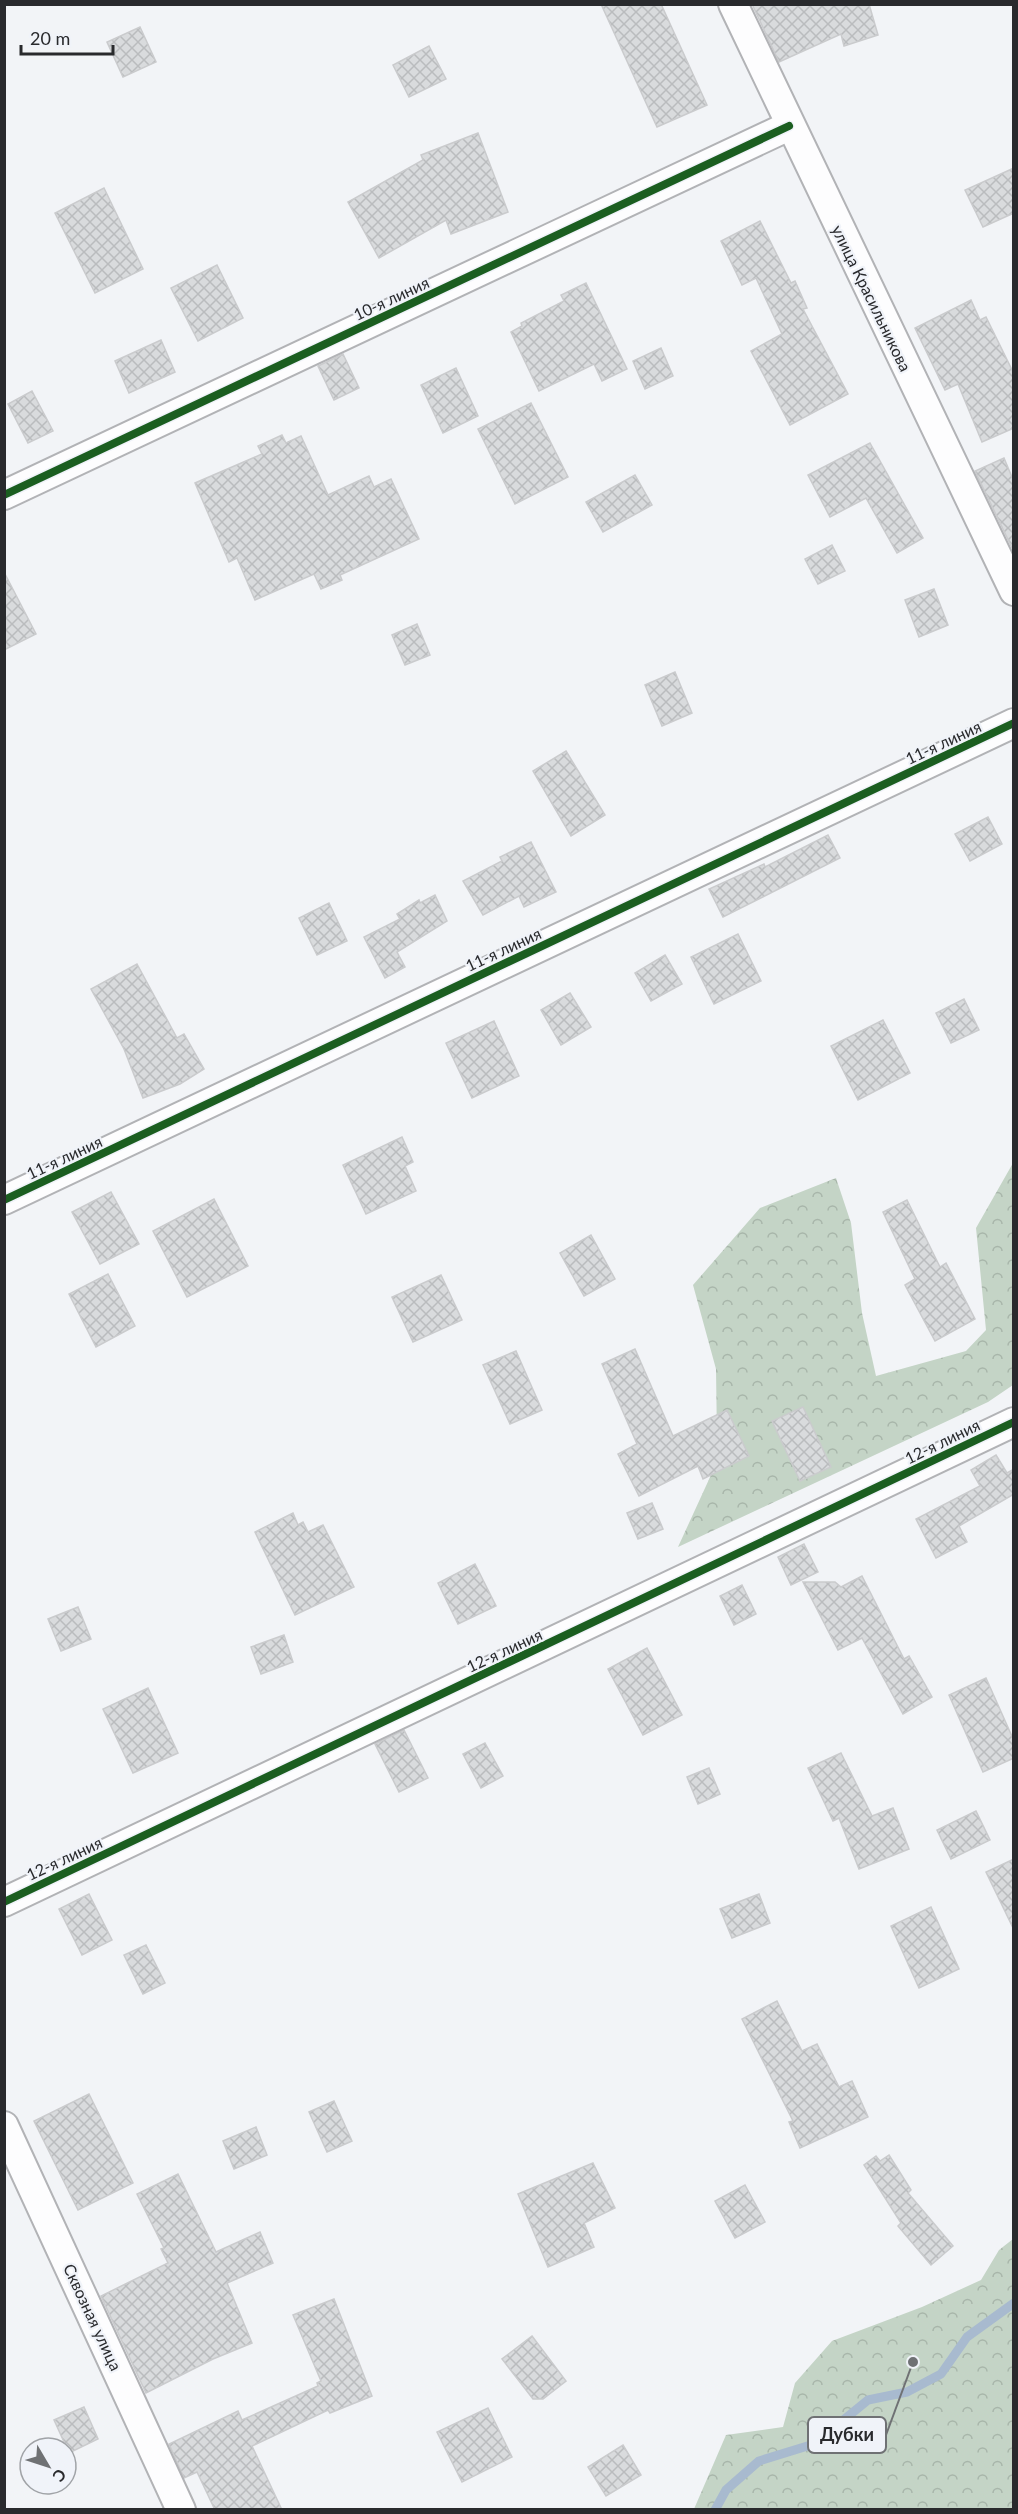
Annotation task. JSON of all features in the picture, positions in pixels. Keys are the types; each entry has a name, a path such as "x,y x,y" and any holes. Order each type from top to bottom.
{"street":[{"name":"улица Красильникова","path":"733,4 789,126 1014,591"},
{"name":"10-я линия","path":"4,495 789,126"},
{"name":"11-я линия","path":"4,1200 1014,723"},
{"name":"12-я линия","path":"4,1902 1014,1422"},
{"name":"Сквозная улица","path":"4,2126 181,2510"}],"green space":[{"path":"1013,1163 1013,1385 988,1402 678,1547 711,1475 717,1441 716,1369 693,1285 760,1208 836,1178 851,1223 862,1313 876,1376 966,1351 986,1330 976,1228"},
{"path":"1013,2239 1013,2509 694,2509 726,2435 783,2427 795,2383 832,2341 922,2307 981,2280 999,2250"}],"building":[{"path":"601,4 661,4 707,105 657,127"},
{"path":"752,4 869,4 878,35 844,46 841,34 779,62"},
{"path":"140,27 156,62 123,77 107,42"},
{"path":"429,46 446,79 409,97 393,65"},
{"path":"478,133 508,212 451,234 446,220 379,258 348,202 423,160 421,155"},
{"path":"1014,168 1014,213 983,227 965,190"},
{"path":"104,188 143,269 95,293 55,213"},
{"path":"760,221 791,283 795,281 807,308 803,309 848,394 790,425 751,351 782,334 756,278 742,285 721,241"},
{"path":"217,265 243,318 198,341 171,288"},
{"path":"586,283 627,369 602,381 594,364 539,391 511,332 522,326 521,323 564,301 561,295"},
{"path":"971,300 980,320 986,317 1014,374 1014,428 982,442 958,384 945,390 915,328"},
{"path":"161,340 175,372 129,393 115,361"},
{"path":"661,348 673,376 645,389 633,361"},
{"path":"343,354 359,388 334,400 318,366"},
{"path":"456,368 478,416 443,433 421,385"},
{"path":"32,391 53,431 28,443 8,404"},
{"path":"531,403 568,477 515,504 478,429"},
{"path":"282,435 286,443 301,436 328,495 369,476 374,487 391,479 419,539 340,575 342,580 321,589 314,574 255,600 237,558 229,562 195,483 262,454 258,446"},
{"path":"870,443 923,538 897,553 866,498 830,517 808,475"},
{"path":"1004,458 1014,482 1014,552 975,471"},
{"path":"635,475 652,505 603,532 586,502"},
{"path":"832,545 845,571 818,584 805,559"},
{"path":"4,572 36,634 4,650"},
{"path":"934,589 948,625 919,637 905,600"},
{"path":"417,624 430,655 405,665 392,635"},
{"path":"675,672 692,713 662,726 645,685"},
{"path":"566,751 605,815 571,836 533,771"},
{"path":"988,817 1002,844 970,861 955,834"},
{"path":"828,835 840,858 723,917 709,889 764,864 765,867"},
{"path":"531,842 556,892 524,907 519,896 483,915 463,881 502,861 500,857"},
{"path":"435,895 447,921 397,952 405,967 385,978 364,937 400,919 397,914 419,900 420,903"},
{"path":"329,903 347,941 317,955 299,918"},
{"path":"738,934 761,981 714,1004 691,957"},
{"path":"665,955 682,984 651,1001 635,973"},
{"path":"137,964 177,1038 184,1034 204,1069 180,1084 143,1098 124,1049 91,989"},
{"path":"570,993 591,1027 561,1045 541,1010"},
{"path":"964,999 979,1030 951,1043 936,1013"},
{"path":"883,1020 910,1073 858,1100 831,1046"},
{"path":"494,1021 519,1076 472,1098 446,1043"},
{"path":"402,1137 413,1162 405,1166 416,1191 366,1214 343,1165"},
{"path":"111,1192 139,1244 100,1264 72,1212"},
{"path":"214,1199 248,1266 187,1297 153,1231"},
{"path":"907,1200 940,1267 946,1263 975,1319 935,1341 905,1285 915,1279 883,1212"},
{"path":"591,1235 615,1279 584,1296 560,1253"},
{"path":"108,1274 135,1326 96,1347 69,1294"},
{"path":"441,1275 462,1320 413,1342 392,1297"},
{"path":"635,1349 673,1436 727,1410 749,1456 703,1479 698,1466 639,1496 618,1454 637,1444 602,1364"},
{"path":"516,1351 542,1410 510,1424 483,1365"},
{"path":"803,1407 831,1467 800,1481 772,1421"},
{"path":"996,1455 1007,1473 1014,1469 1014,1494 959,1526 967,1542 936,1558 916,1519 980,1486 971,1470"},
{"path":"652,1503 663,1529 638,1539 627,1513"},
{"path":"293,1513 298,1525 303,1522 308,1532 323,1525 354,1587 295,1615 255,1532"},
{"path":"804,1544 818,1572 791,1585 778,1557"},
{"path":"475,1564 496,1606 458,1624 438,1583"},
{"path":"862,1576 904,1659 909,1656 932,1697 903,1714 862,1638 838,1650 803,1582 835,1582 841,1587"},
{"path":"742,1585 756,1614 734,1625 720,1596"},
{"path":"78,1607 91,1639 61,1651 48,1619"},
{"path":"284,1635 293,1662 261,1674 251,1647"},
{"path":"647,1648 682,1715 643,1735 608,1669"},
{"path":"986,1678 1014,1741 1014,1758 983,1772 949,1695"},
{"path":"148,1688 178,1753 133,1773 103,1709"},
{"path":"404,1730 428,1778 399,1792 375,1744"},
{"path":"485,1743 503,1776 481,1788 463,1754"},
{"path":"841,1753 872,1816 893,1808 909,1849 859,1869 839,1818 833,1821 808,1768"},
{"path":"709,1768 720,1794 698,1804 687,1777"},
{"path":"976,1811 990,1840 951,1859 937,1830"},
{"path":"1014,1859 1014,1930 986,1872"},
{"path":"89,1894 112,1940 82,1955 59,1909"},
{"path":"759,1894 770,1923 732,1938 720,1909"},
{"path":"931,1907 959,1969 919,1988 891,1926"},
{"path":"146,1945 165,1983 143,1994 124,1955"},
{"path":"777,2001 802,2051 817,2044 839,2087 852,2081 868,2117 800,2148 789,2122 793,2121 742,2019"},
{"path":"89,2094 133,2183 78,2210 34,2121"},
{"path":"334,2101 352,2141 327,2152 309,2112"},
{"path":"256,2127 267,2155 234,2169 223,2141"},
{"path":"889,2155 911,2190 908,2193 953,2246 931,2265 898,2226 901,2223 864,2165 876,2156 880,2161"},
{"path":"593,2163 615,2208 584,2223 594,2247 548,2267 518,2194"},
{"path":"178,2174 216,2252 260,2232 273,2263 227,2283 252,2343 213,2359 146,2393 101,2296 168,2263 161,2249 164,2248 137,2194"},
{"path":"745,2185 765,2222 735,2238 715,2201"},
{"path":"334,2299 372,2396 330,2413 328,2410 252,2446 282,2510 215,2510 197,2472 184,2478 169,2444 238,2411 242,2420 318,2386 317,2383 321,2381 293,2315"},
{"path":"532,2336 566,2381 543,2399 533,2399 502,2359"},
{"path":"84,2407 98,2439 78,2449 78,2436 61,2436 54,2420"},
{"path":"488,2408 512,2457 462,2482 437,2432"},
{"path":"623,2445 641,2475 606,2496 588,2467"}],"waterway":[{"path":"715,2510 726,2490 759,2461 814,2444 868,2400 907,2392 941,2374 967,2337 1014,2303"}],"cycle path":[{"path":"4,495 789,126"},
{"path":"4,1200 1014,723"},
{"path":"4,1902 1014,1422"}],"place":[{"name":"Дубки","path":"913,2362"}]}
